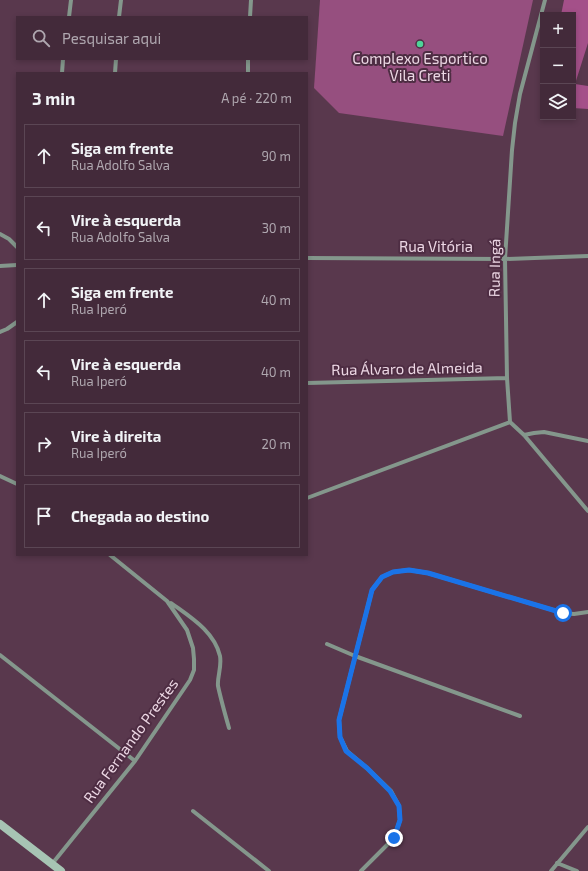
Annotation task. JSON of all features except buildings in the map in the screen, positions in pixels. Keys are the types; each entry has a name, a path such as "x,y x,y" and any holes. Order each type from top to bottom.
{"street":[{"path":"69,16 71,0"},
{"path":"119,16 121,0"},
{"path":"250,16 251,0"},
{"name":"Rua Ingá","path":"510,422 506,259 512,150 520,94 545,0"},
{"path":"62,72 64,60"},
{"path":"115,72 116,60"},
{"path":"248,60 248,72"},
{"path":"0,234 9,239 16,246"},
{"name":"Rua Vitória","path":"308,258 506,259 588,256"},
{"path":"0,266 16,265"},
{"path":"0,332 16,323"},
{"name":"Rua Álvaro de Almeida","path":"308,383 508,378"},
{"path":"308,498 510,422 524,435 588,511"},
{"path":"524,435 544,432 588,441"},
{"path":"0,476 16,484"},
{"name":"Rua Fernando Prestes","path":"111,556 167,601 196,621 209,635 220,656 218,684 229,728"},
{"path":"361,871 394,838 400,820 399,806 390,791 367,768 346,751 340,737 339,720 372,590 382,577 393,572 409,570 428,573 563,613 574,614 588,612"},
{"name":"Rua Fernando Prestes","path":"52,864 135,762 190,680 194,670 193,648 187,630 167,601"},
{"path":"327,644 355,656 520,716"},
{"path":"0,655 135,762"},
{"path":"193,811 269,871"},
{"path":"0,824 61,871"},
{"path":"551,871 588,827"},
{"path":"558,863 577,871"}],"shaded area":[{"name":"Complexo Esportico Vila Creti","path":"320,0 533,0 503,136 339,113 314,88"},
{"path":"564,0 588,0 588,43 576,81 576,12 562,12"},
{"path":"576,84 588,86 588,109 576,108"}],"place":[{"name":"Complexo Esportico Vila Creti","path":"420,44"}],"route":[{"path":"394,838 400,820 399,806 390,791 367,768 346,751 340,737 339,720 372,590 382,577 393,572 409,570 428,573 563,613"}]}
